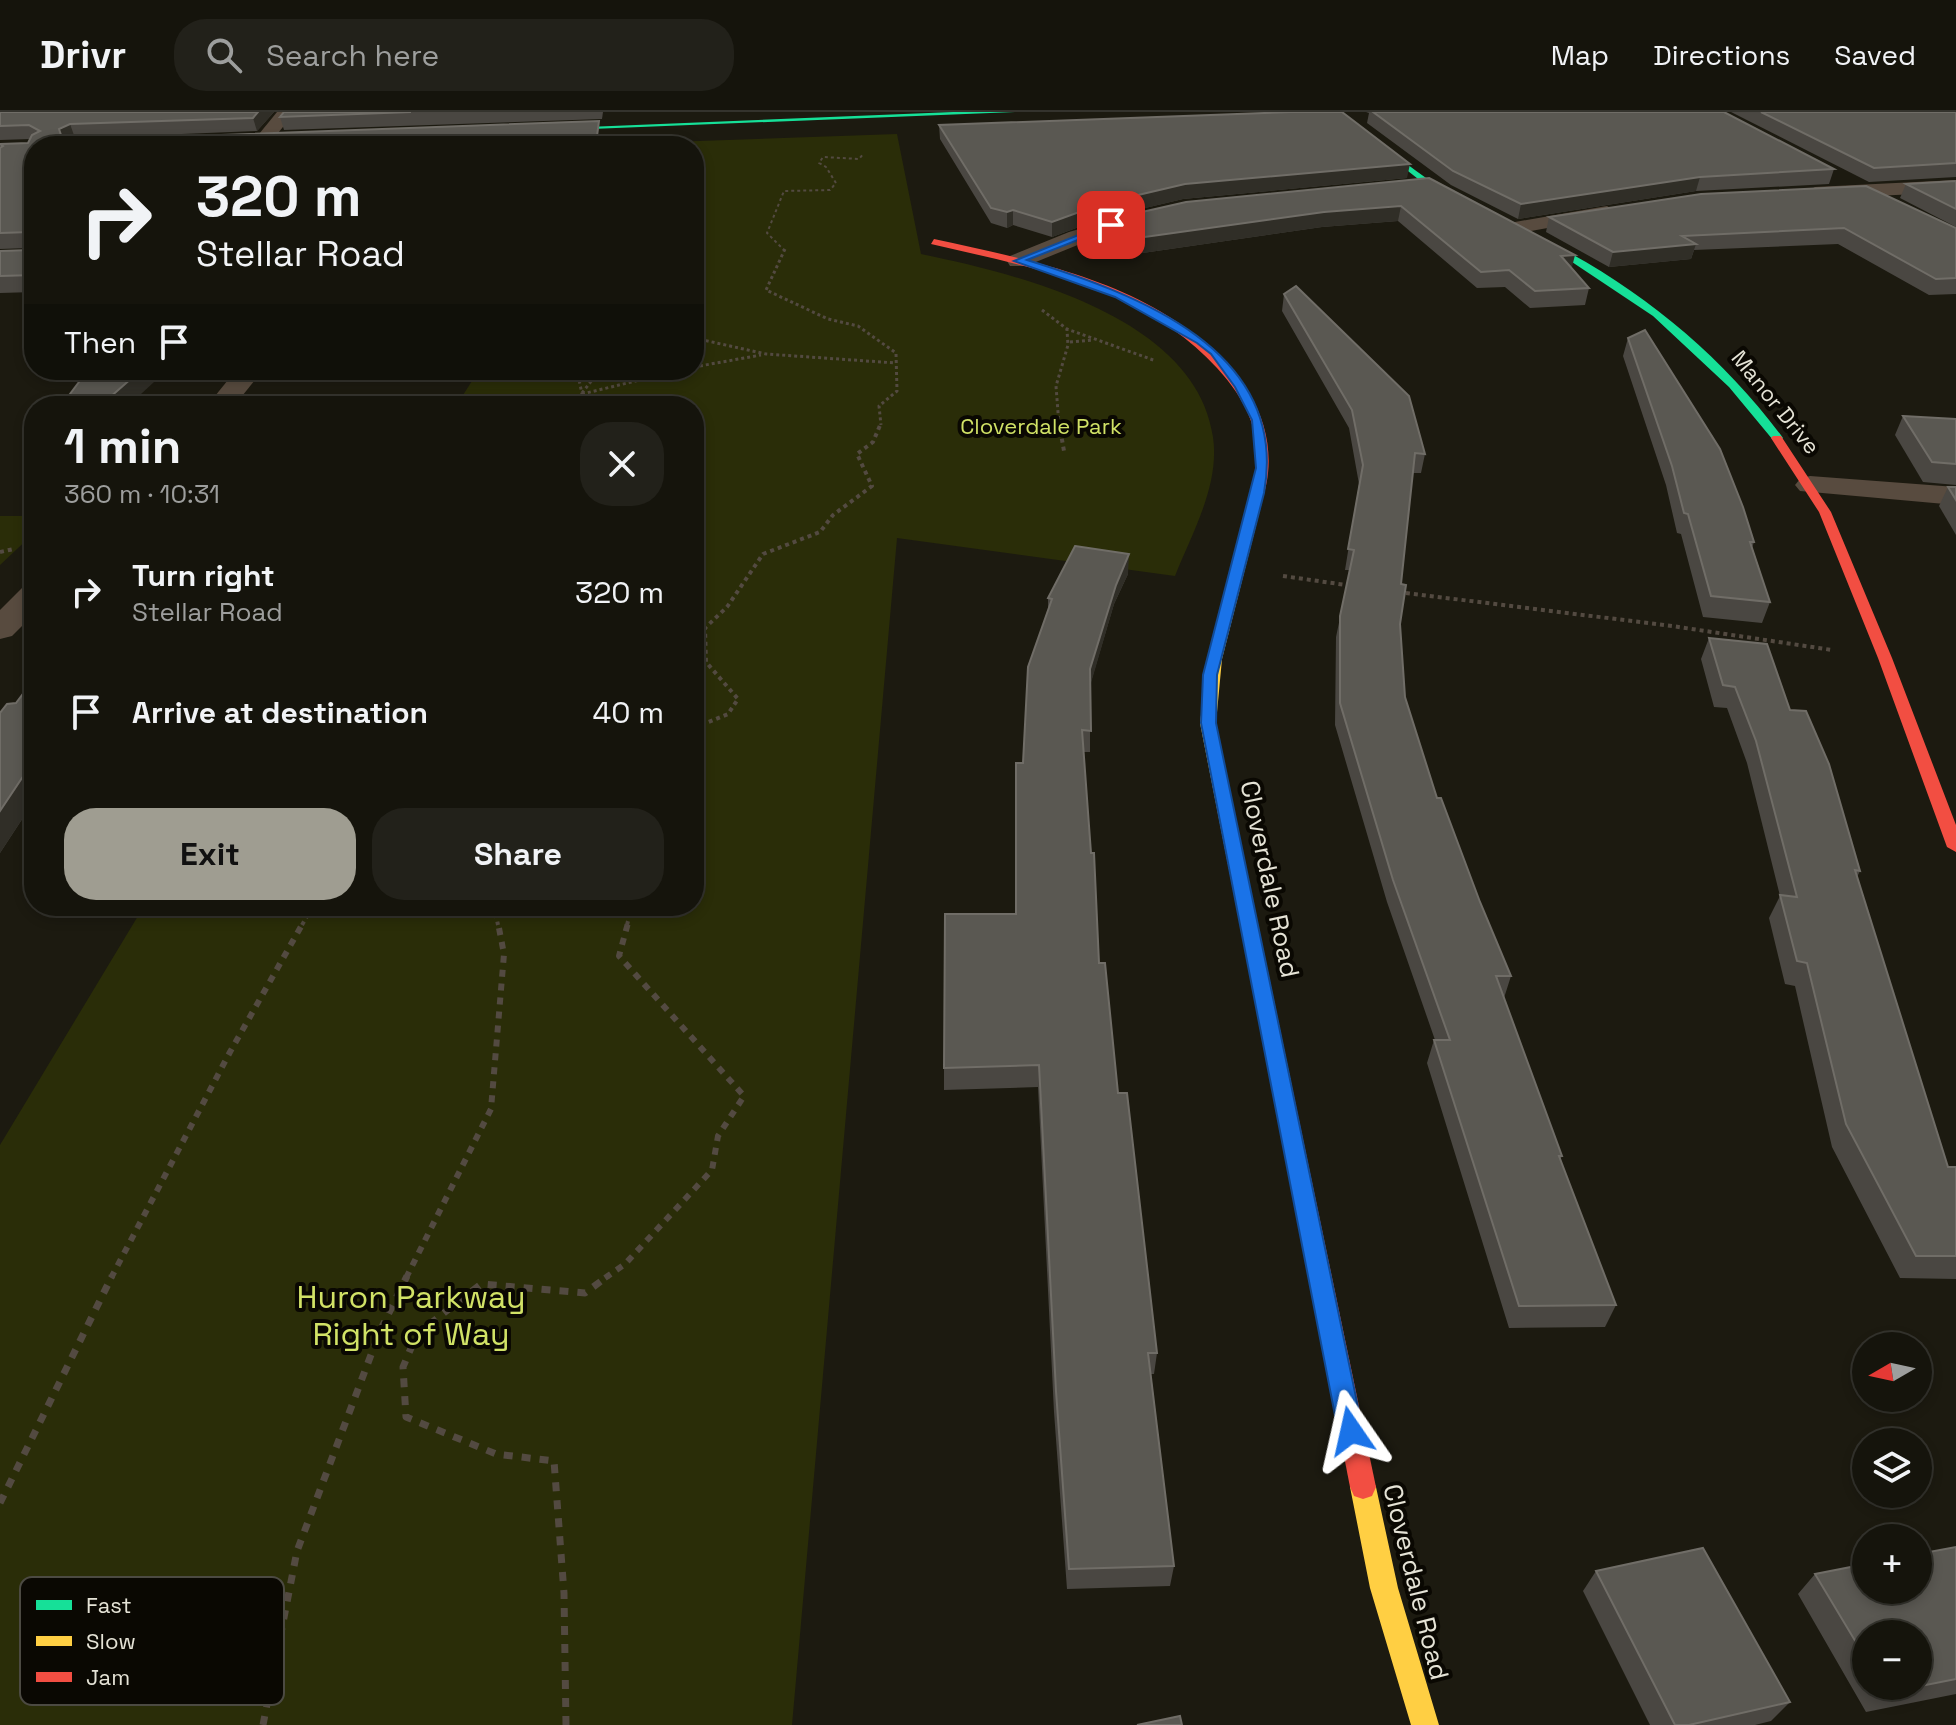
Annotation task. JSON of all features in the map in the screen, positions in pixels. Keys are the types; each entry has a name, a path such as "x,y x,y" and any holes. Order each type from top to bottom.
{"street":[{"path":"259,136 286,112"},
{"path":"530,130 1011,112"},
{"name":"Manor Drive","path":"1337,112 1431,185 1569,256 1623,290 1689,339 1744,393 1810,485 1825,512 1885,658 1956,847"},
{"path":"1834,176 1902,210"},
{"path":"1402,187 1431,185"},
{"path":"1791,194 1956,186"},
{"path":"1515,228 1629,209"},
{"path":"1018,261 1111,225 1160,212"},
{"name":"Cloverdale Road","path":"934,242 1018,261 1109,291 1146,308 1200,341 1227,367 1257,420 1262,468 1240,569 1210,675 1208,723 1384,1588 1425,1725"},
{"path":"228,396 242,380"},
{"path":"1810,485 1956,496"},
{"path":"0,629 24,605"}],"path":[{"path":"704,724 728,714 738,699 706,662 705,628 727,607 763,554 820,532 833,515 872,486 857,454 873,442 881,428 879,406 897,391 894,381 898,370 896,353 858,326 828,319 766,290 769,274 783,261 785,249 767,233 784,191 830,190 836,183 826,167 819,163 823,157 859,159 864,153 854,150"},
{"path":"1037,306 1067,329 1160,362"},
{"path":"1064,451 1056,398 1058,373 1070,342 1067,329"},
{"path":"704,340 766,354 896,363"},
{"path":"1070,342 1097,340"},
{"path":"704,365 766,354"},
{"path":"579,380 582,394"},
{"path":"582,394 592,380"},
{"path":"582,394 640,380"},
{"path":"0,552 14,549"},
{"path":"1270,574 1354,586"},
{"path":"1385,590 1672,626 1885,658"},
{"path":"0,1503 105,1286 269,980 307,916"},
{"path":"284,1618 297,1551 380,1331 491,1109 504,954 496,916"},
{"path":"566,1725 569,1651 554,1461 496,1454 406,1417 403,1367 417,1334 481,1284 585,1293 625,1264 712,1170 718,1136 744,1096 718,1063 680,1026 619,956 629,916"},
{"path":"263,1725 267,1705"}],"green space":[{"name":"Huron Parkway Right of Way","path":"897,134 921,254 1052,289 1097,308 1139,332 1174,361 1200,396 1213,437 1214,455 1209,491 1175,576 897,538 792,1725 0,1725 0,1145 138,916 704,916 704,396 462,396 473,380 704,380 704,141"},
{"path":"0,516 24,516 24,542 0,565"}],"building":[{"path":"0,112 258,112 253,118 70,124 59,129 61,135 221,135 599,121 597,136 32,136 40,131 29,125 0,126"},
{"path":"284,112 411,112 280,117"},
{"path":"1342,112 1410,164 1185,184 1104,203 1052,222 1013,210 1007,212 991,208 939,125"},
{"path":"1373,112 1724,112 1834,169 1700,177 1521,204 1453,171"},
{"path":"1761,112 1956,112 1956,163 1874,168"},
{"path":"24,143 24,232 0,233 0,148 3,146 0,144"},
{"path":"1429,178 1575,255 1561,256 1589,288 1535,291 1509,270 1481,272 1401,206 1324,212 1116,241 1084,231 1120,217 1186,202"},
{"path":"1956,181 1956,209 1906,184"},
{"path":"1866,186 1956,228 1956,278 1936,279 1844,228 1682,236 1696,244 1613,252 1549,217 1701,194"},
{"path":"24,250 24,275 0,276 0,251"},
{"path":"1296,286 1409,396 1425,454 1415,453 1401,584 1406,585 1400,624 1405,697 1437,798 1441,798 1511,976 1496,976 1562,1156 1559,1156 1616,1305 1519,1306 1434,1040 1450,1040 1393,880 1340,703 1340,616 1354,550 1348,549 1363,465 1352,410 1284,294"},
{"path":"1645,330 1720,449 1743,507 1754,542 1750,542 1770,602 1711,596 1688,514 1684,513 1672,466 1628,338"},
{"path":"80,380 130,380 111,396 68,396"},
{"path":"1903,416 1956,419 1956,464 1932,462"},
{"path":"1948,487 1956,487 1956,500"},
{"path":"1075,546 1129,554 1090,669 1091,731 1082,730 1091,853 1094,853 1099,963 1105,963 1118,1093 1127,1093 1157,1353 1148,1353 1174,1566 1069,1569 1056,1391 1039,1065 944,1068 945,914 1016,914 1016,763 1023,763 1028,667 1052,599 1048,598"},
{"path":"1709,638 1767,644 1790,710 1806,711 1829,764 1860,871 1855,870 1948,1167 1956,1167 1956,1256 1916,1256 1846,1124 1807,963 1797,961 1780,895 1797,897 1756,741 1735,687 1723,685"},
{"path":"24,692 24,775 0,811 0,713 7,704 16,703"},
{"path":"1956,1547 1956,1679 1932,1684 1932,1620 1852,1620 1852,1636 1815,1574 1852,1567 1852,1604 1932,1604 1932,1551"},
{"path":"1703,1548 1790,1702 1689,1725 1675,1725 1596,1571"},
{"path":"1180,1716 1182,1725 1137,1725"}],"traffic: fast":[{"path":"542,129 1011,112"},
{"path":"1337,112 1430,184 1569,256 1628,293 1709,360 1777,438"}],"traffic: slow":[{"path":"1256,502 1215,659 1208,723 1282,1087"},
{"path":"1363,1487 1384,1588 1425,1725"}],"traffic: jam":[{"path":"934,242 1014,260 1095,284 1170,321 1202,346 1241,391 1258,423 1263,457 1256,502"},
{"path":"1777,438 1825,512 1885,658 1956,847"},
{"path":"1282,1087 1363,1487"}],"route":[{"path":"1111,225 1018,261 1089,282 1119,295 1146,308 1215,352 1251,404 1262,441 1258,493 1210,675 1208,723 1351,1431"}],"park label":[{"name":"Cloverdale Park","path":"1041,426"}]}
